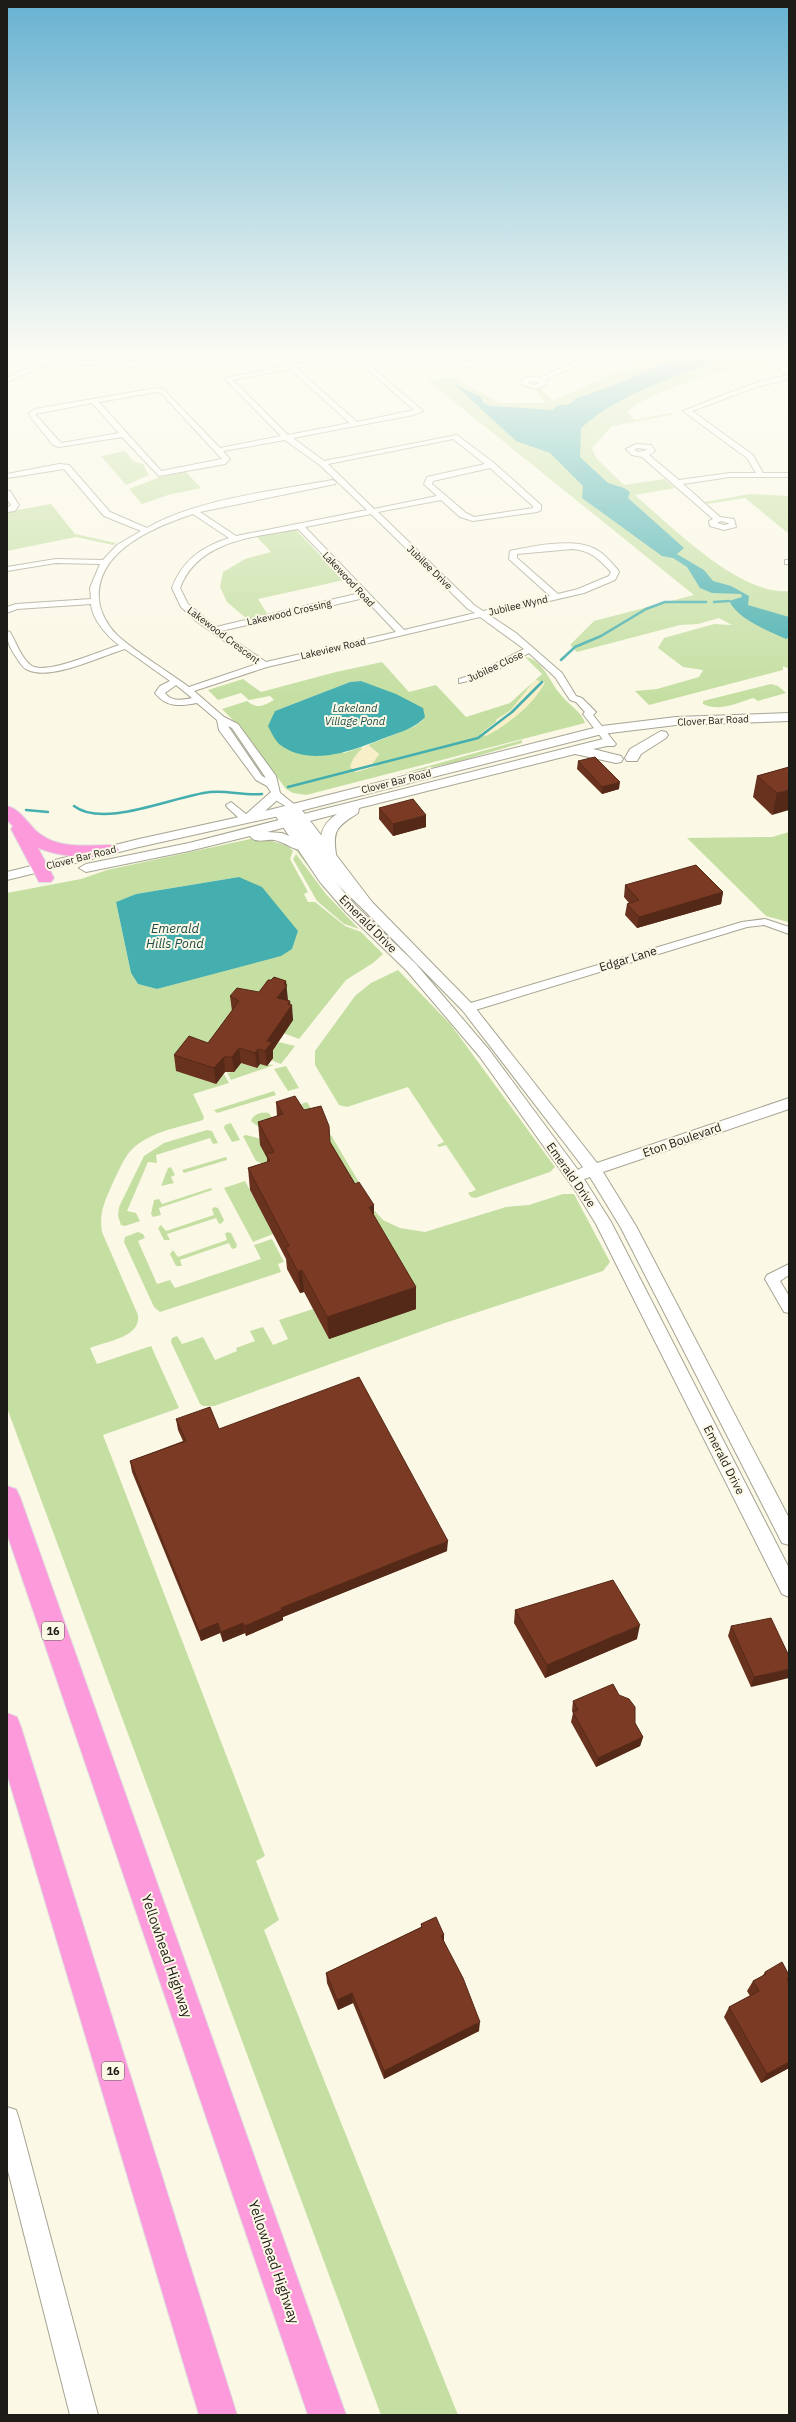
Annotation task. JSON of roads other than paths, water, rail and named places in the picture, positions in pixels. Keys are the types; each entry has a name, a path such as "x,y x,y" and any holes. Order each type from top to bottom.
{"highway":[{"path":"9,828 50,846 69,849 110,850"},
{"path":"9,828 36,875"},
{"name":"Yellowhead Highway","path":"7,1497 327,2415"},
{"name":"16","path":"10,1740 218,2415"}],"main road":[{"name":"Clover Bar Road","path":"7,888 36,875 110,850 286,810 398,787 451,767 607,738 676,721 789,717"},
{"name":"Clover Bar Road","path":"7,876 36,875 189,847 286,810 378,800 569,751 607,738 789,728"},
{"path":"440,785 499,764 586,740 599,734 607,738"},
{"path":"632,758 635,752 661,735"},
{"path":"569,751 600,754 616,759"},
{"path":"329,854 325,837 334,824 353,810 378,800"},
{"path":"286,810 330,870 367,905"},
{"path":"189,847 262,835 284,838 304,847"}],"street":[{"path":"7,476 43,469"},
{"path":"68,469 108,514 145,530"},
{"path":"154,469 159,474 185,469"},
{"name":"Jubilee Drive","path":"328,469 481,614 513,635 528,650 559,675 573,698 571,701 584,714 588,714 607,738"},
{"path":"473,469 430,479 428,484 440,497 463,515 472,518 537,510 537,505 496,469"},
{"path":"662,469 718,519"},
{"path":"757,469 760,474"},
{"path":"677,483 730,475 760,474 789,476"},
{"path":"286,810 271,776 235,726 221,719 188,690 124,646 102,622 94,600 94,588 105,562 120,547 145,530 193,511 332,482"},
{"path":"7,493 15,505 12,510 7,510"},
{"name":"Lakewood Crescent","path":"264,665 214,630 184,605 176,588 182,570 195,558 221,543 235,539 372,510 404,504 409,505 440,497"},
{"path":"193,511 235,539"},
{"name":"Lakewood Road","path":"299,525 364,595 401,632"},
{"name":"Jubilee Wynd","path":"481,614 556,596 601,584 612,578 614,572 600,557 587,548 530,549 513,553 513,559 556,596"},
{"path":"7,569 56,561 105,562"},
{"name":"Lakewood Crossing","path":"214,630 364,595"},
{"path":"7,610 16,607 94,600"},
{"name":"Lakeview Road","path":"188,690 264,665 481,614"},
{"path":"7,634 28,668 36,670 50,670 124,646"},
{"name":"Jubilee Close","path":"462,681 478,676 528,650"},
{"path":"176,682 163,688 160,693 162,697 176,703 199,700"},
{"path":"221,719 224,730 259,778 286,810"},
{"path":"242,754 253,751"},
{"path":"231,805 247,820"},
{"name":"Emerald Drive","path":"286,810 304,847 325,879 350,909 411,967 462,1025 574,1176 606,1229 789,1588"},
{"name":"Emerald Drive","path":"286,810 329,854 367,905 468,1008 594,1170 631,1232 789,1537"},
{"name":"Edgar Lane","path":"468,1008 746,924 765,922 789,932 789,937"},
{"name":"Eton Boulevard","path":"574,1176 789,1103"},
{"path":"789,1269 772,1279 789,1308"},
{"path":"7,2119 84,2415"}],"water":[{"path":"566,469 593,469 608,483 624,488 630,492 628,498 684,548 677,554 704,570 713,581 731,586 749,596 748,605 789,617 789,637 786,639 762,628 739,614 729,601 742,597 741,594 712,593 700,588 687,567 673,558 662,556 582,498 583,486"},
{"name":"Lakeland Village Pond","path":"361,681 396,694 423,708 425,717 412,727 362,747 333,754 319,756 305,755 292,751 279,744 276,740 268,726 275,711 350,682"},
{"name":"Emerald Hills Pond","path":"239,877 262,887 298,931 292,949 281,956 157,989 138,984 131,973 116,902 136,894"}],"waterway":[{"path":"714,602 729,601"},
{"path":"561,660 575,647 601,636 646,609 665,602 706,602"},
{"path":"288,787 478,738 512,712 542,682"},
{"path":"74,806 87,812 103,814 121,813 210,792 262,794"},
{"path":"26,810 48,812"}]}
